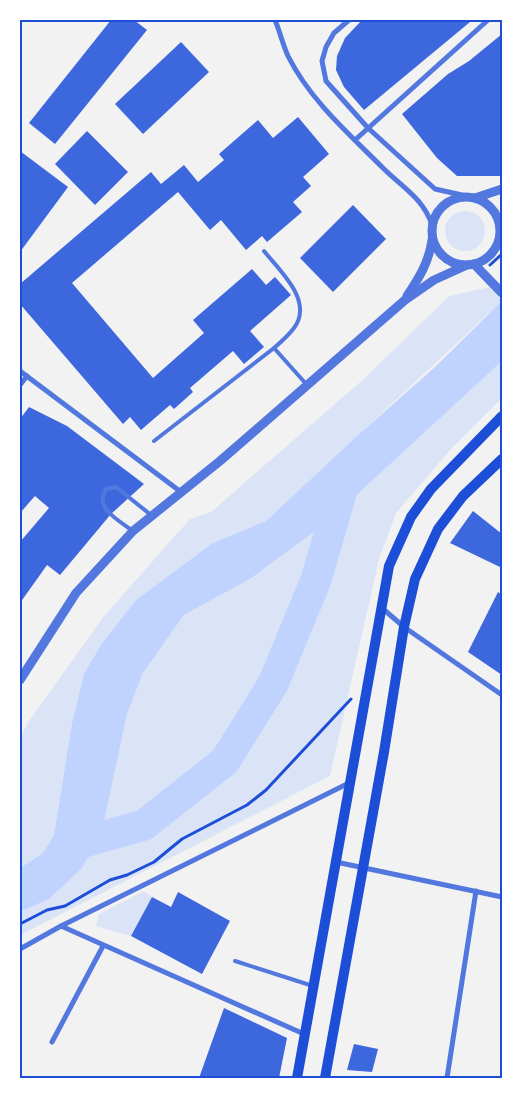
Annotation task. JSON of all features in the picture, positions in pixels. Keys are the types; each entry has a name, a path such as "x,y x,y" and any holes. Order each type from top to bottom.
{"main road":[{"path":"298,1078 304,1034 389,566 411,517 431,489 502,416"},
{"path":"325,1078 404,627 415,579 438,530 463,496 502,459"}],"street":[{"path":"275,20 288,56 310,92 355,140 427,210 432,224 430,253 421,275 405,300"},
{"path":"20,680 76,593 133,531 220,461 405,300 434,280 473,266 492,252 501,227 494,211 473,197 435,188 368,128 326,81 322,61 334,33 348,20"},
{"path":"355,140 488,20"},
{"path":"432,224 440,209 446,203 454,199 473,197 502,189"},
{"path":"432,238 439,252 445,258 459,264 473,266 502,293"},
{"path":"20,371 181,492"},
{"path":"20,385 27,376"},
{"path":"382,607 404,627 502,695"},
{"path":"20,949 62,926 349,783"},
{"path":"336,862 502,896"},
{"path":"448,1078 476,891"},
{"path":"62,926 103,946 304,1034"},
{"path":"52,1042 103,946"}],"lane":[{"path":"154,441 274,348 294,328 300,306 295,289 264,251"},
{"path":"274,348 307,385"},
{"path":"133,531 104,508 101,502 102,495 106,489 116,487 151,515"},
{"path":"235,961 313,986"}],"path":[{"path":"20,924 47,910 65,906 110,880 127,875 154,862 182,839 247,805 266,790 368,681"}],"shaded area":[{"path":"469,211 476,214 482,220 485,231 484,239 476,248 469,251 461,251 454,248 446,239 445,227 448,220 457,212"},
{"path":"490,287 502,301 266,521 136,600 102,643 84,674 72,723 54,835 43,853 20,868 20,738 29,721 105,615 190,519 211,512 366,377 449,296"},
{"path":"502,361 502,398 450,450 396,513 379,559 330,776 20,935 20,912 49,899 101,836 127,714 143,673 184,615 250,579 429,427"},
{"path":"144,891 152,897 131,936 96,926 99,914"}],"water":[{"path":"502,301 502,361 327,522 250,579 184,615 143,673 127,714 101,836 81,869 49,899 20,912 20,868 43,853 54,835 72,723 84,674 102,643 136,600 213,543 266,521 357,436 435,367"}],"building":[{"path":"111,20 134,20 147,30 55,144 29,123"},
{"path":"362,20 468,20 470,22 364,110 344,87 336,70 337,56 345,38"},
{"path":"502,34 502,176 457,176 437,158 402,114 448,74 469,61"},
{"path":"181,42 209,72 143,134 115,104"},
{"path":"298,117 329,154 303,177 311,186 293,202 302,212 267,242 262,236 246,250 221,220 210,230 178,192 72,283 153,378 204,333 193,320 252,269 266,285 275,277 291,295 250,331 264,347 244,364 233,351 190,388 193,392 174,409 170,405 141,430 130,417 123,424 20,304 20,284 151,172 161,184 184,165 198,182 224,160 219,154 258,120 273,138"},
{"path":"87,131 128,172 95,205 55,164"},
{"path":"20,151 68,187 20,252"},
{"path":"353,205 386,239 333,292 300,258"},
{"path":"29,407 67,426 144,484 111,514 60,575 47,565 20,603 20,542 49,508 35,496 20,513 20,419"},
{"path":"473,511 502,534 502,568 450,543"},
{"path":"498,592 502,595 502,675 468,652"},
{"path":"178,892 230,921 202,974 131,936 152,897 171,907"},
{"path":"224,1008 287,1038 279,1078 199,1078"},
{"path":"354,1044 378,1049 372,1072 347,1070"}],"waterway":[{"path":"77,844 144,825 225,761 273,684 316,580 340,497 343,474"}]}
